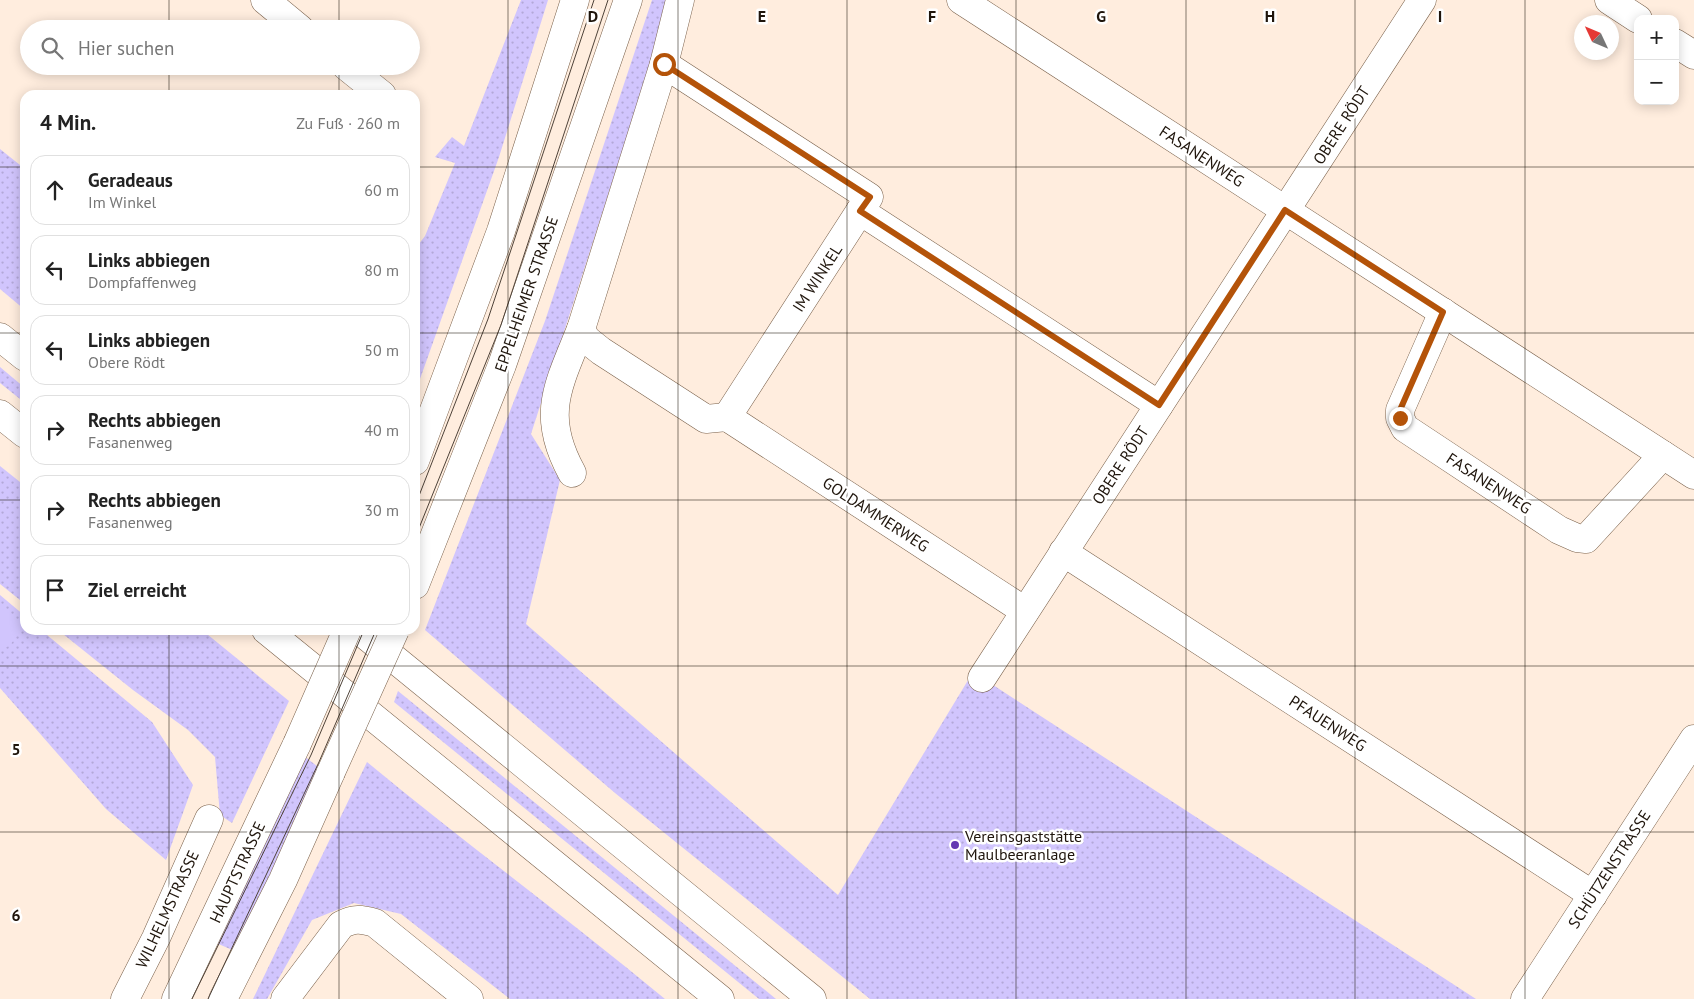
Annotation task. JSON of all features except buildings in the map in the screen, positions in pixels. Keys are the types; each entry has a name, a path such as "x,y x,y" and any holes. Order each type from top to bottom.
{"main road":[{"path":"265,0 289,20"},
{"path":"420,448 501,231 575,0"},
{"name":"EPPELHEIMER STRASSE","path":"420,571 502,365 628,0"},
{"path":"572,473 558,444 553,421 557,387 589,340 680,0"},
{"name":"FASANENWEG","path":"961,0 1694,475"},
{"name":"OBERE RÖDT","path":"982,678 1422,0"},
{"path":"1609,0 1634,16"},
{"path":"1679,46 1694,55"},
{"name":"IM WINKEL","path":"664,64 870,197 726,417"},
{"path":"357,75 376,90"},
{"path":"860,211 1159,405"},
{"name":"FASANENWEG","path":"1443,312 1400,410 1400,418 1405,428 1559,530 1577,538 1586,539 1662,455"},
{"path":"0,336 20,353"},
{"path":"589,340 706,419 726,417"},
{"path":"0,414 20,430"},
{"name":"GOLDAMMERWEG","path":"726,417 1025,611"},
{"name":"PFAUENWEG","path":"1064,552 1592,895"},
{"path":"272,635 720,999"},
{"name":"HAUPTSTRASSE","path":"176,999 297,744 345,635"},
{"path":"366,635 812,999"},
{"path":"223,999 283,880 393,635"},
{"name":"SCHÜTZENSTRASSE","path":"1525,999 1694,739"},
{"name":"WILHELMSTRASSE","path":"125,999 156,938 209,819"},
{"path":"285,999 341,925 352,919 362,919 375,923 469,999"}],"shaded area":[{"path":"521,0 548,0 499,157 420,379 420,242 425,236 455,163 435,157 452,137 464,146"},
{"path":"652,0 667,0 647,74 531,434 560,480 526,624 838,895 973,672 1476,999 870,999 615,793 425,630 545,321"},
{"path":"0,149 20,165 20,306 0,289"},
{"path":"0,367 20,384 20,399 0,383"},
{"path":"0,466 20,482 20,600 0,584"},
{"path":"0,595 20,612 20,635 47,635 152,722 193,785 166,860 106,809 0,688"},
{"path":"0,607 20,621 20,632 10,645 0,651"},
{"path":"64,635 208,635 289,701 232,823 220,815 215,757 188,730 133,690"},
{"path":"398,691 776,999 759,999 394,702"},
{"path":"304,756 322,770 237,952 214,942"},
{"path":"367,762 665,999 510,999 401,914 354,903 312,920 267,999 253,999"}],"tram line":[{"path":"420,493 488,319 594,0"},
{"path":"420,526 501,325 608,0"},
{"path":"192,999 311,755 362,635"},
{"path":"208,999 319,762 374,635"}],"place":[{"name":"Vereinsgaststätte Maulbeeranlage","path":"955,845"}],"route":[{"path":"664,64 870,197 860,211 1159,405 1285,210 1443,312 1400,410 1400,418"}]}
